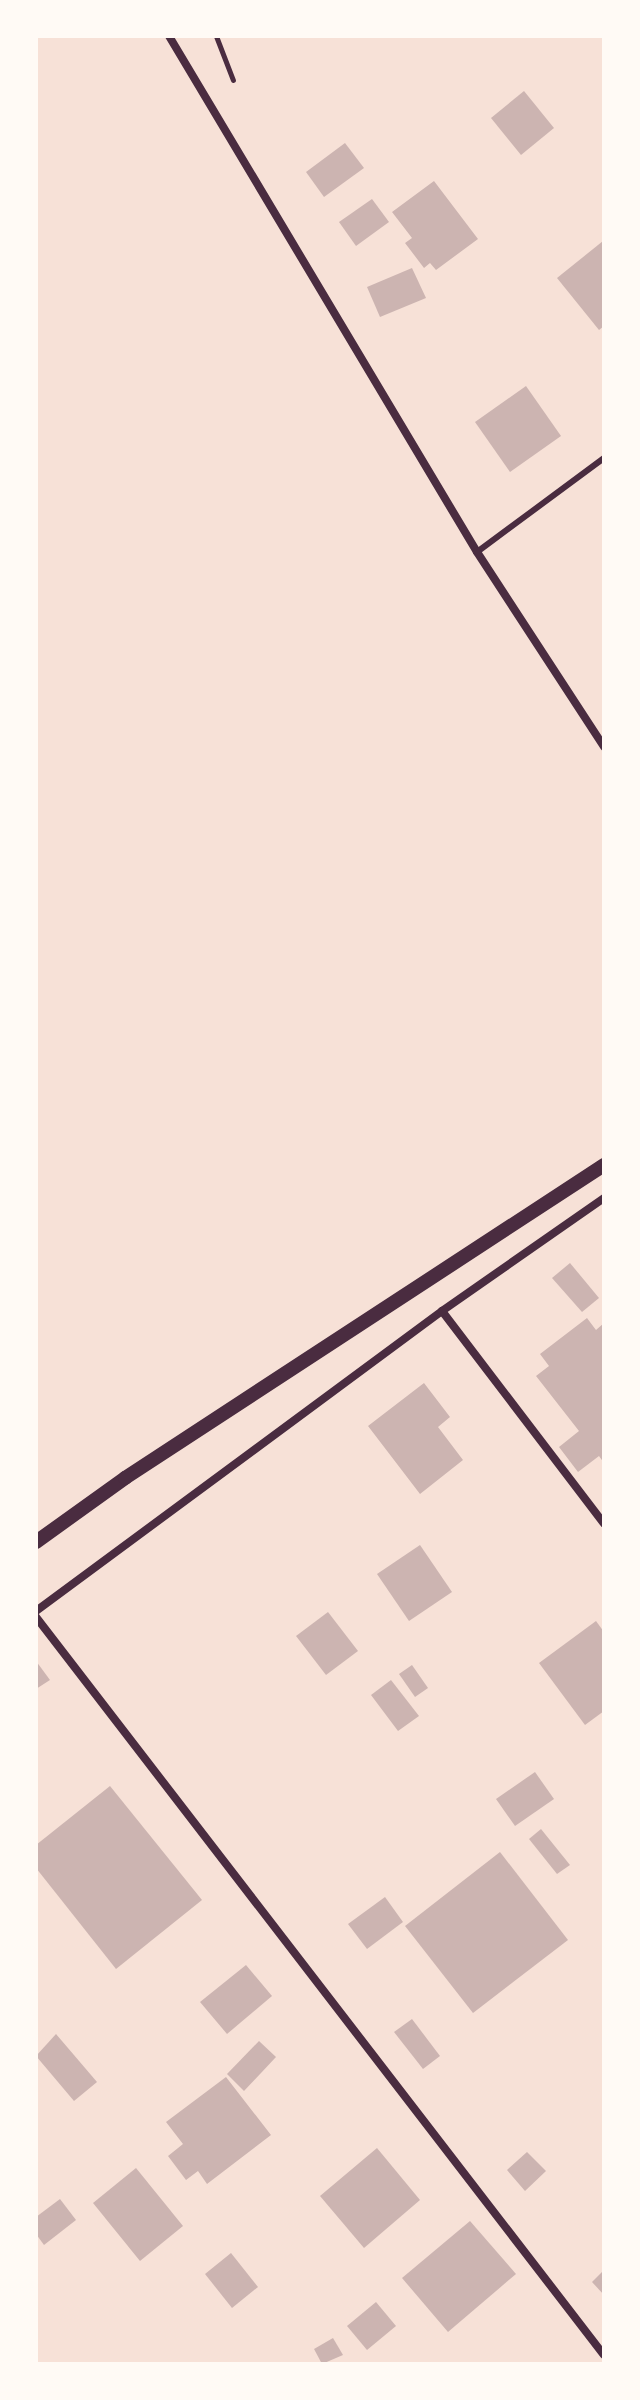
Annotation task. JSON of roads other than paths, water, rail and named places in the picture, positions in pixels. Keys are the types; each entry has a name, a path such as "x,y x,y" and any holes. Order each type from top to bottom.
{"street":[{"path":"169,36 477,552 604,747"},
{"path":"36,1542 604,1165"},
{"path":"604,1198 442,1311 36,1614 604,2355"},
{"path":"442,1311 604,1524"}],"lane":[{"path":"477,552 604,458"}]}
